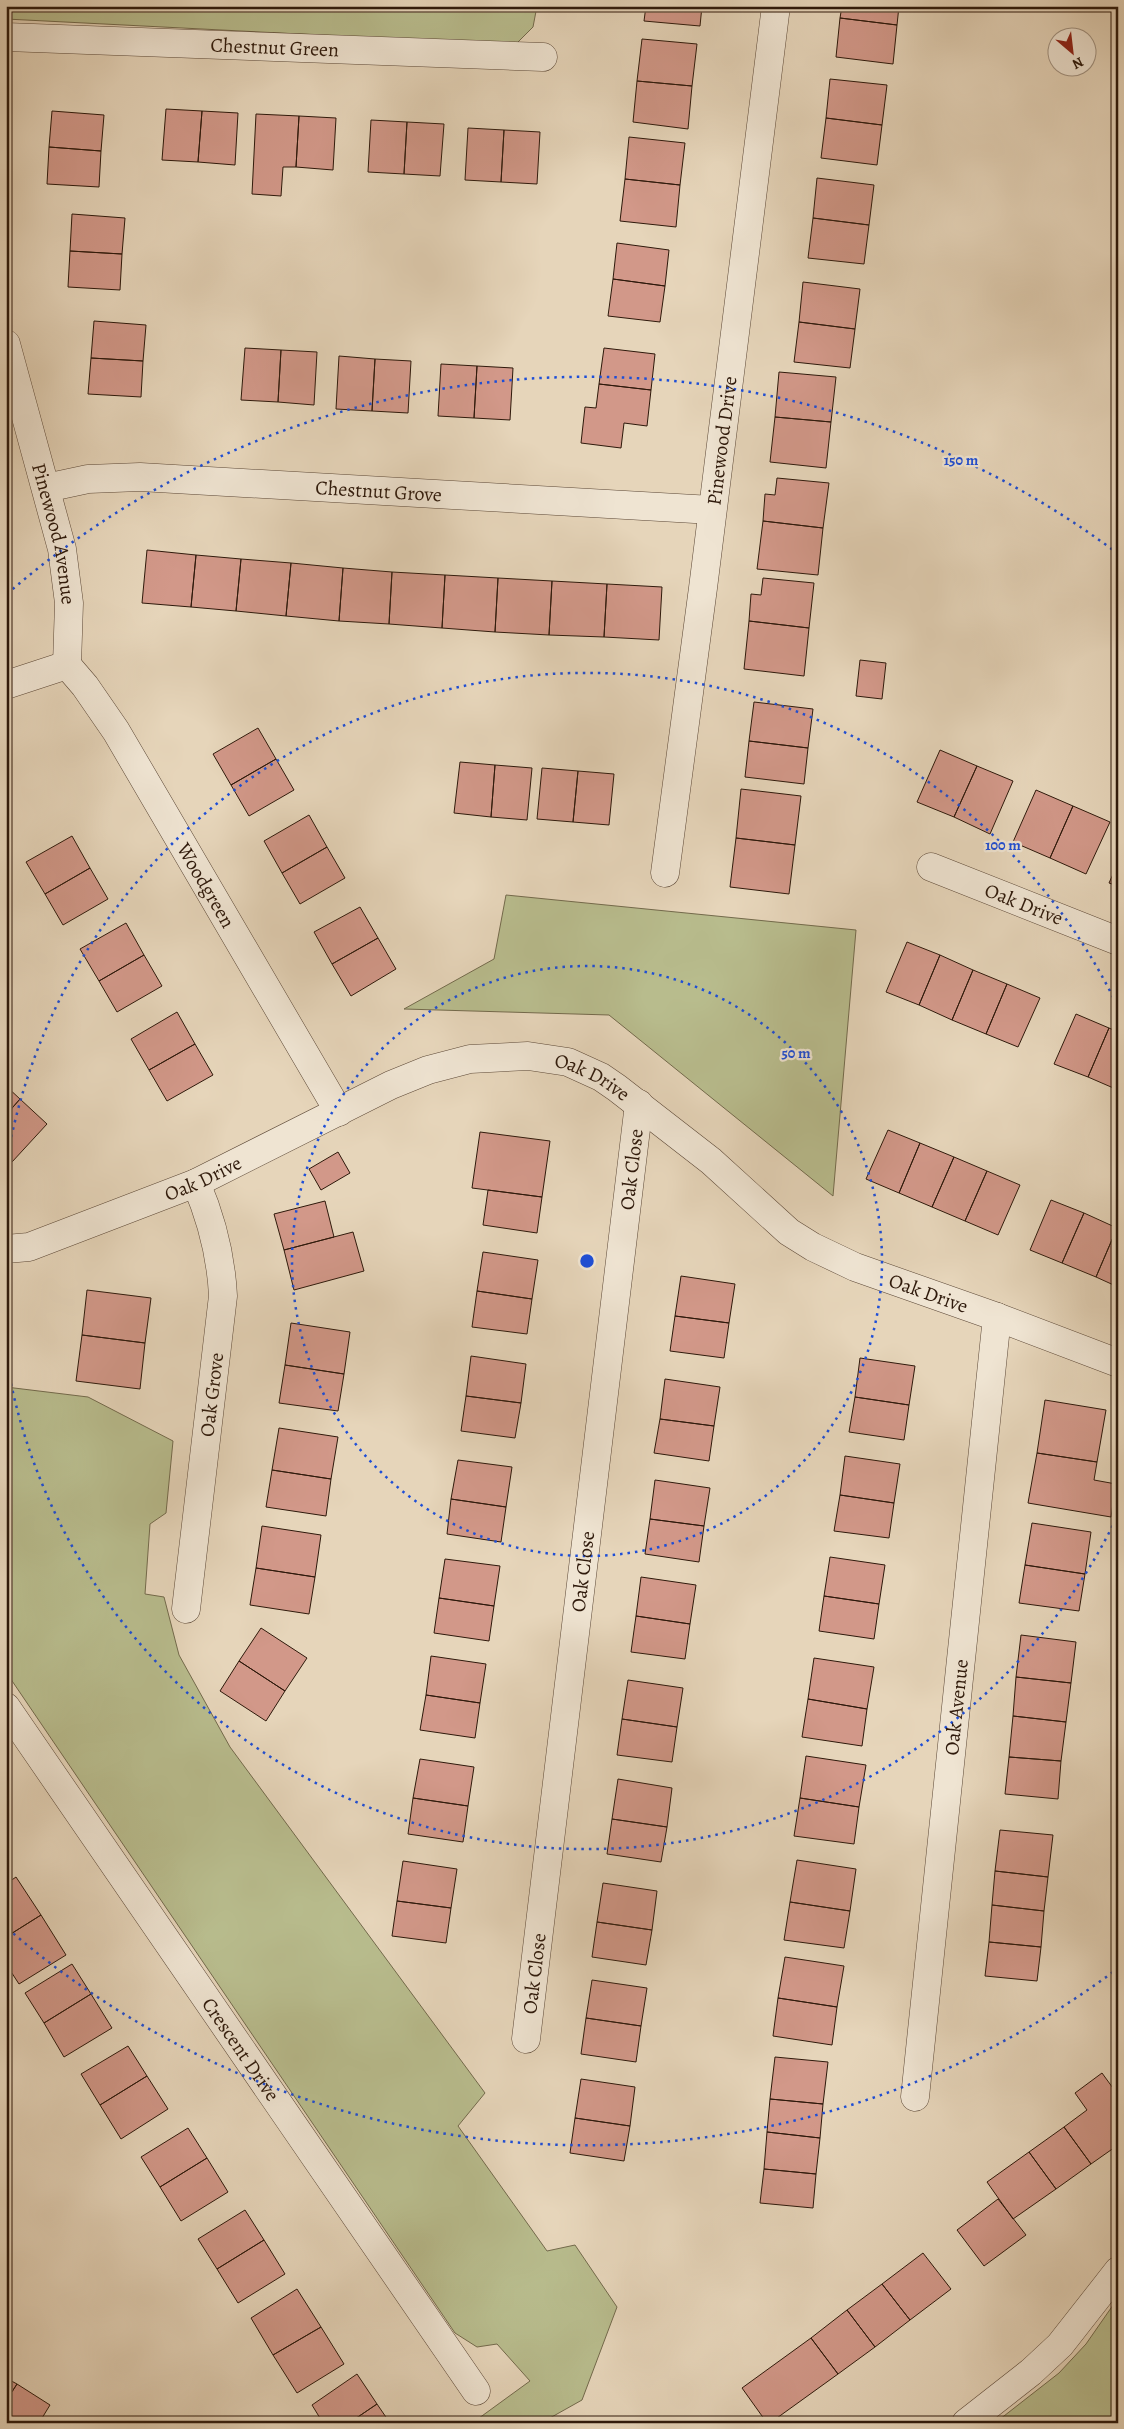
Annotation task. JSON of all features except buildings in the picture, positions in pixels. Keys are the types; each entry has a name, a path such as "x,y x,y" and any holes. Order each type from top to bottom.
{"street":[{"name":"Pinewood Drive","path":"665,873 776,6"},
{"name":"Chestnut Green","path":"6,37 543,57"},
{"name":"Pinewood Avenue","path":"6,344 62,549 67,579 70,632 67,665"},
{"name":"Chestnut Grove","path":"46,488 88,479 140,477 712,510"},
{"path":"6,684 67,665"},
{"name":"Woodgreen","path":"67,665 85,686 116,730 339,1112"},
{"name":"Oak Drive","path":"931,867 1118,941"},
{"name":"Oak Drive","path":"18,1248 196,1183 391,1086 428,1070 470,1059 528,1056 568,1062 600,1076 711,1161 801,1240 855,1267 997,1316 1118,1363"},
{"name":"Oak Close","path":"526,2038 639,1104"},
{"name":"Oak Grove","path":"186,1609 224,1296 216,1239 196,1183"},
{"name":"Oak Avenue","path":"915,2097 997,1316"},
{"name":"Crescent Drive","path":"6,1707 476,2391"},
{"path":"966,2423 1031,2372 1060,2345 1118,2271"}],"green space":[{"path":"6,6 537,6 533,27 515,45 6,19"},
{"path":"506,895 856,930 833,1196 609,1015 404,1009 494,959"},
{"path":"6,1387 88,1397 173,1441 166,1513 150,1524 145,1594 164,1597 179,1655 230,1747 485,2093 458,2126 547,2251 575,2245 617,2307 582,2400 541,2423 476,2423 475,2421 530,2381 497,2344 477,2347 455,2333 6,1672"},
{"path":"1118,2298 1118,2423 995,2423 1059,2373 1086,2344"}]}
